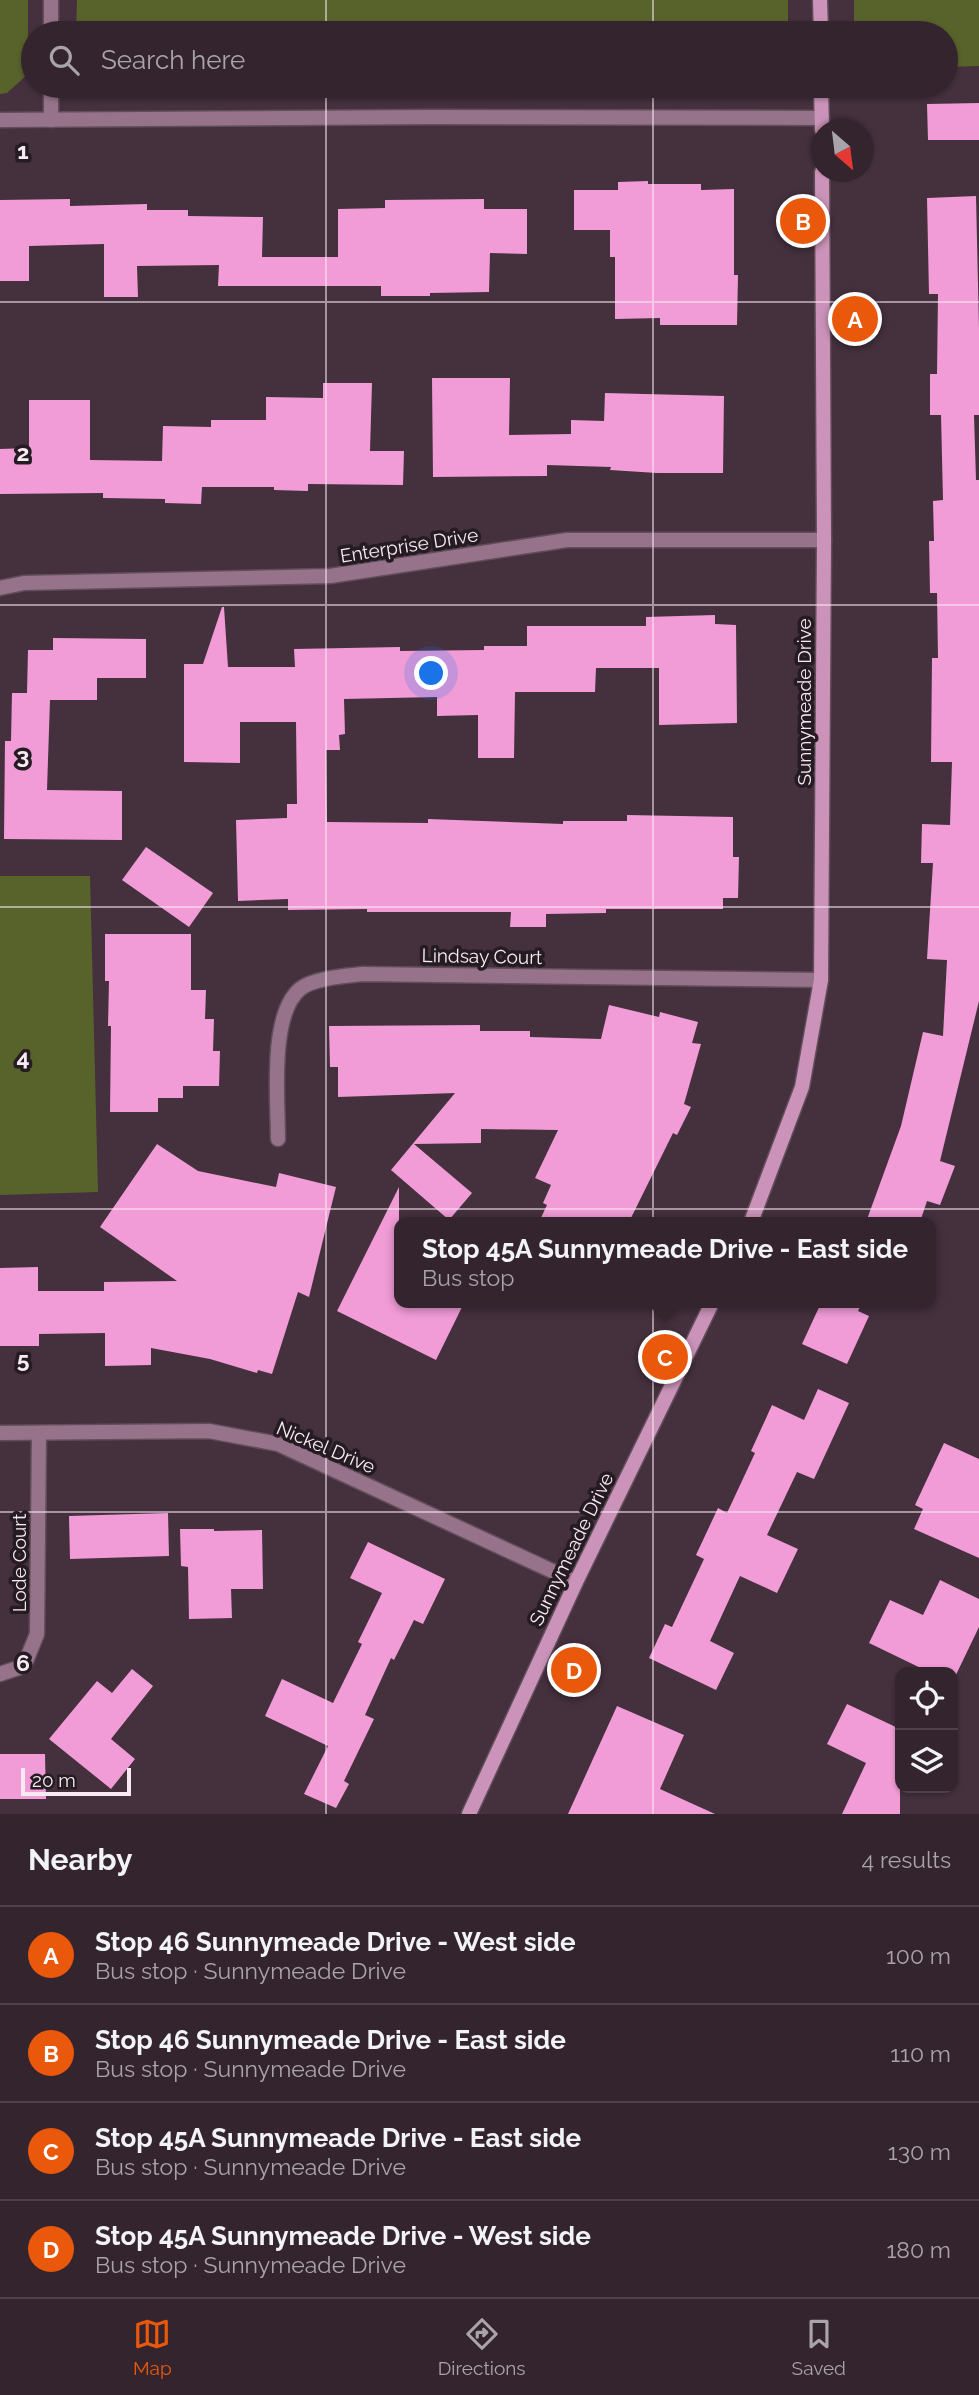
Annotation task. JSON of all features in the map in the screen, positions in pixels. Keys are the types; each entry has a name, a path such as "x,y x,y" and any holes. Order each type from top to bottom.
{"street":[{"path":"51,0 51,21"},
{"path":"820,0 821,21"},
{"path":"51,98 51,120"},
{"path":"821,98 822,119"},
{"path":"0,120 432,117 811,124"},
{"name":"Sunnymeade Drive","path":"753,1217 802,1087 821,980 824,540 822,182"},
{"name":"Enterprise Drive","path":"0,587 24,583 330,576 567,540 824,540"},
{"name":"Lindsay Court","path":"278,1139 278,1041 284,1013 301,988 328,979 363,974 821,980"},
{"name":"Sunnymeade Drive","path":"469,1814 576,1582 710,1308"},
{"name":"Nickel Drive","path":"0,1433 209,1431 278,1444 576,1582"},
{"name":"Lode Court","path":"0,1674 24,1666 37,1634 39,1433"}],"green space":[{"path":"0,0 28,0 28,21 21,21 21,80 7,93 0,94"},
{"path":"77,0 788,0 788,21 76,21"},
{"path":"854,0 979,0 979,66 958,67 958,21 854,21"},
{"path":"0,876 90,876 98,1192 0,1195"}],"building":[{"path":"979,103 979,140 928,140 927,104"},
{"path":"648,181 648,184 701,184 701,190 734,189 734,275 738,275 737,325 660,325 660,318 615,319 615,257 610,257 610,230 574,230 574,190 618,190 618,182"},
{"path":"976,196 979,415 974,415 976,480 979,480 979,1001 940,1161 955,1166 940,1205 927,1201 922,1217 868,1217 901,1126 923,1032 943,1036 947,960 927,959 933,863 921,863 922,824 950,825 952,762 931,762 932,658 938,658 937,593 930,593 929,541 934,541 933,501 943,500 941,415 930,415 930,374 937,374 938,294 929,294 927,198"},
{"path":"70,199 70,206 147,204 147,210 188,210 188,216 263,217 262,257 338,257 338,209 385,208 385,200 484,199 484,209 527,209 527,254 490,253 489,292 430,293 430,296 381,296 381,286 218,286 219,265 137,266 138,297 104,297 104,244 29,246 29,281 0,281 0,200"},
{"path":"432,378 510,378 509,435 571,434 571,420 604,421 605,393 724,396 723,473 657,473 610,470 611,467 547,465 547,476 433,477"},
{"path":"323,383 372,383 370,451 404,451 403,485 308,484 308,491 274,490 274,487 202,487 201,504 165,503 165,499 103,498 103,493 0,494 0,449 29,448 29,400 90,400 90,460 162,461 163,426 211,427 211,420 266,420 266,397 323,398"},
{"path":"222,607 228,667 295,667 294,649 400,647 400,651 484,650 484,646 527,646 527,626 646,626 646,617 715,615 715,624 736,625 737,723 659,725 659,668 596,668 595,692 515,692 514,758 478,758 478,715 437,716 437,697 344,699 345,734 339,735 340,750 326,750 327,822 428,823 428,819 563,824 563,821 627,821 627,815 733,817 733,857 739,857 738,898 723,898 723,909 606,909 606,913 546,914 546,927 510,927 511,912 288,910 288,899 238,901 236,820 287,818 287,804 297,804 296,722 240,722 240,763 184,762 184,664 203,664"},
{"path":"53,638 146,639 146,678 97,678 97,700 50,700 47,790 122,791 122,840 4,839 5,741 11,741 12,693 27,693 28,650 53,650"},
{"path":"146,847 213,893 189,927 122,880"},
{"path":"105,934 191,934 191,990 206,990 205,1019 214,1019 213,1051 220,1051 219,1086 183,1086 183,1098 158,1098 158,1112 110,1112 111,1026 108,1026 109,981 105,981"},
{"path":"609,1005 659,1017 660,1012 698,1022 692,1043 701,1044 684,1104 691,1107 677,1135 673,1133 631,1217 541,1217 547,1205 543,1203 551,1185 535,1178 558,1130 481,1129 481,1143 414,1144 472,1193 452,1217 446,1217 391,1170 455,1093 338,1097 338,1067 330,1067 329,1026 480,1025 480,1031 530,1031 530,1037 601,1039"},
{"path":"157,1144 198,1171 276,1187 279,1173 336,1187 309,1297 298,1292 272,1374 258,1370 257,1373 210,1359 151,1348 151,1365 105,1366 105,1333 39,1334 39,1346 0,1346 0,1268 38,1267 38,1291 104,1291 104,1282 177,1281 100,1227"},
{"path":"399,1187 399,1217 394,1217 394,1308 462,1308 436,1360 337,1311"},
{"path":"819,1308 860,1308 858,1311 869,1316 847,1364 802,1344"},
{"path":"818,1389 849,1403 814,1479 797,1472 767,1535 798,1549 777,1593 740,1576 710,1641 734,1653 716,1690 649,1658 665,1624 672,1627 704,1559 696,1555 718,1508 727,1513 755,1453 751,1451 772,1405 804,1420"},
{"path":"944,1443 979,1459 979,1558 914,1529 923,1509 915,1505"},
{"path":"168,1513 169,1556 70,1559 69,1516"},
{"path":"180,1529 262,1530 263,1589 231,1589 232,1618 189,1619 188,1567 181,1566"},
{"path":"368,1542 445,1579 423,1624 414,1620 394,1660 391,1658 365,1715 374,1719 344,1781 349,1784 336,1808 304,1794 328,1746 265,1716 282,1679 333,1703 362,1644 358,1642 382,1593 350,1578"},
{"path":"940,1580 979,1599 979,1627 958,1671 958,1667 919,1667 869,1643 890,1600 923,1615"},
{"path":"132,1669 153,1686 111,1739 135,1759 111,1789 49,1739 97,1681 112,1693"},
{"path":"847,1704 895,1727 895,1793 900,1793 900,1814 842,1814 866,1763 827,1744"},
{"path":"617,1706 684,1735 660,1789 715,1814 568,1814"},
{"path":"0,1754 45,1754 46,1799 0,1799"}],"place":[{"name":"Stop 46 Sunnymeade Drive - East side","path":"803,221"},
{"name":"Stop 46 Sunnymeade Drive - West side","path":"855,319"},
{"name":"Stop 45A Sunnymeade Drive - East side","path":"665,1357"},
{"name":"Stop 45A Sunnymeade Drive - West side","path":"574,1670"}]}
